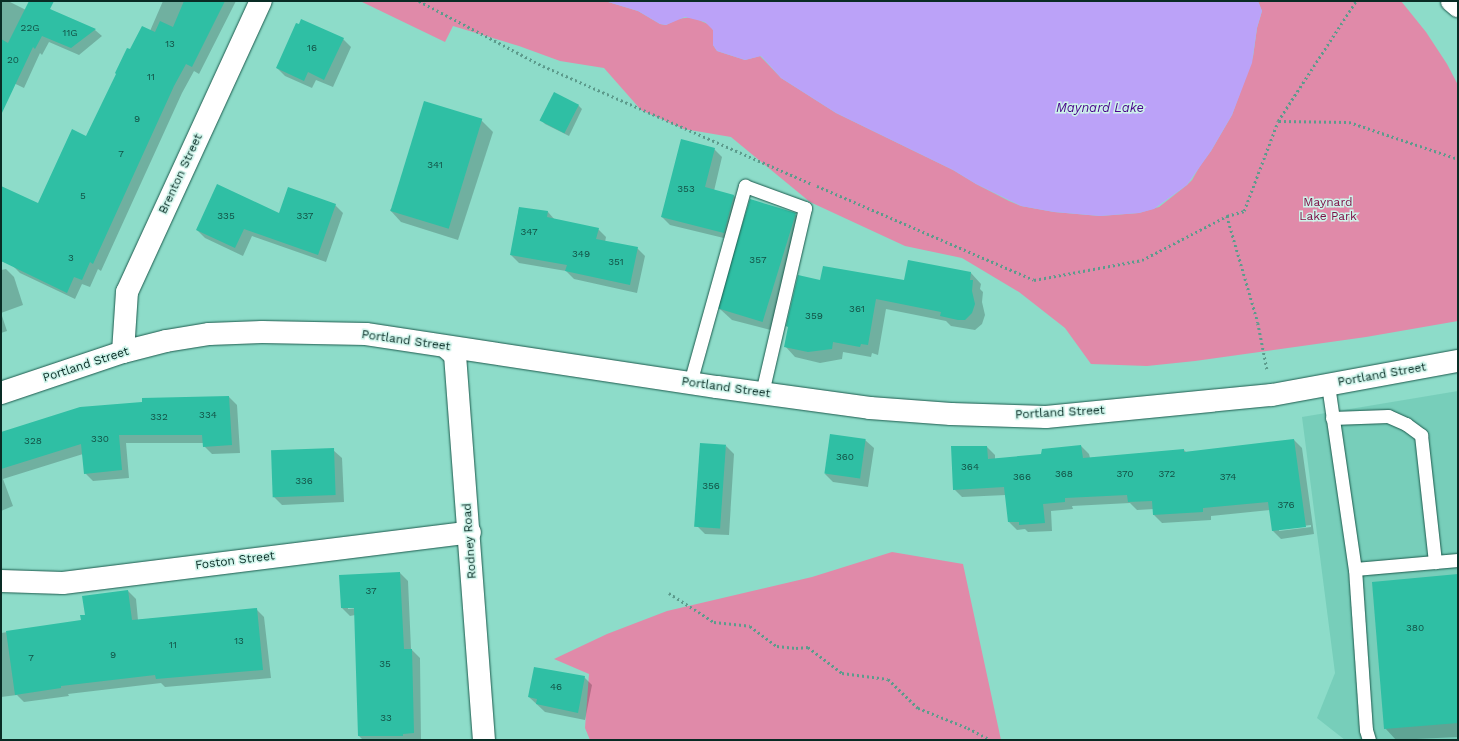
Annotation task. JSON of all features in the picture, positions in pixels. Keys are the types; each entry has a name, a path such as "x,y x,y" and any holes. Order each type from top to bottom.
{"main road":[{"name":"Brenton Street","path":"124,352 127,292 261,1"},
{"path":"1452,1 1458,6"},
{"name":"Portland Street","path":"1,393 124,352 166,341 209,334 262,332 366,334 690,383 870,408 951,414 1046,417 1272,395 1458,361"},
{"name":"Rodney Road","path":"446,347 455,355 470,532 484,740"},
{"name":"Foston Street","path":"1,581 63,582 470,532"}],"lane":[{"path":"690,383 745,186 806,208 762,393"},
{"path":"1328,385 1355,569 1366,730 1370,740"},
{"path":"1332,418 1388,416 1406,424 1421,435 1436,562"},
{"path":"1355,569 1458,560"}],"path":[{"path":"419,1 543,66 1034,280 1142,260 1227,216 1244,211 1278,121 1356,1"},
{"path":"1278,121 1349,122 1458,159"},
{"path":"1227,216 1258,323 1272,395"},
{"path":"669,593 714,622 750,626 777,646 796,648 808,647 842,673 888,679 918,708 968,728 991,740"}],"shaded area":[{"path":"1458,391 1458,740 1345,740 1317,718 1335,673 1302,417"}],"green space":[{"name":"Maynard Lake Park","path":"360,1 605,1 638,11 660,24 666,25 678,19 692,17 710,25 713,30 713,45 717,51 745,60 760,56 781,78 836,113 953,170 1009,201 1021,206 1054,212 1100,216 1139,213 1159,207 1192,180 1232,115 1253,57 1257,28 1262,11 1258,1 1401,1 1426,32 1447,64 1458,85 1458,321 1366,337 1195,361 1147,366 1091,364 1065,328 1019,292 962,258 905,246 810,202 731,137 684,129 641,110 604,68 560,61 519,46 453,26 445,42"},
{"path":"892,552 963,564 1001,740 590,740 585,728 589,674 554,659 607,634 667,611 812,577"}],"water":[{"name":"Maynard Lake","path":"605,1 1258,1 1262,11 1257,28 1252,63 1232,115 1211,151 1187,185 1154,209 1139,213 1100,216 1054,212 1021,206 976,184 953,170 836,113 781,78 761,56 745,60 717,51 713,45 713,30 705,22 685,17 666,25 660,24 638,11"}],"building":[{"path":"29,1 54,1 50,9 96,29 71,48 42,36 35,49 33,47 1,115 1,39 8,43"},
{"path":"184,1 225,1 192,67 186,64 174,86 93,264 90,262 82,280 74,277 67,293 1,261 1,186 38,203 72,129 86,136 127,48 130,49 142,26 155,32 160,21 173,27"},
{"path":"301,19 344,38 324,80 308,72 304,81 276,68 296,23 299,24"},
{"path":"554,92 579,105 564,133 539,121"},
{"path":"424,101 482,119 449,229 390,211"},
{"path":"681,139 715,148 705,187 734,195 724,233 661,217"},
{"path":"217,184 279,213 288,187 336,204 318,255 244,229 235,248 196,230"},
{"path":"750,199 796,213 763,322 717,308"},
{"path":"519,207 548,211 547,217 599,228 596,239 638,247 630,285 565,271 567,265 510,255"},
{"path":"908,260 971,272 970,280 973,280 972,291 975,304 972,313 965,320 958,320 940,316 941,312 876,299 868,345 861,344 860,347 833,342 832,349 808,352 784,347 788,327 786,326 798,275 820,280 823,266 904,280"},
{"path":"229,396 232,445 203,447 202,435 119,435 122,470 84,474 81,444 1,469 1,432 80,407 142,402 142,398"},
{"path":"830,434 866,439 860,479 824,474"},
{"path":"1294,439 1306,527 1272,531 1268,502 1203,508 1203,512 1153,515 1152,501 1128,502 1127,495 1065,498 1065,502 1043,504 1045,523 1019,525 1019,522 1008,522 1004,487 953,490 951,446 987,446 988,459 1041,454 1042,449 1081,445 1083,458 1184,449 1184,452"},
{"path":"700,443 726,445 720,529 694,527"},
{"path":"334,448 336,495 273,497 271,450"},
{"path":"400,572 404,649 412,649 414,733 403,734 403,736 358,736 354,608 341,608 339,575"},
{"path":"1458,574 1458,723 1384,729 1372,582"},
{"path":"128,590 132,620 257,608 263,670 156,679 155,675 61,686 61,688 15,695 6,631 81,620 80,615 85,615 82,596"},
{"path":"534,667 585,676 578,713 536,704 537,699 528,697"}]}
